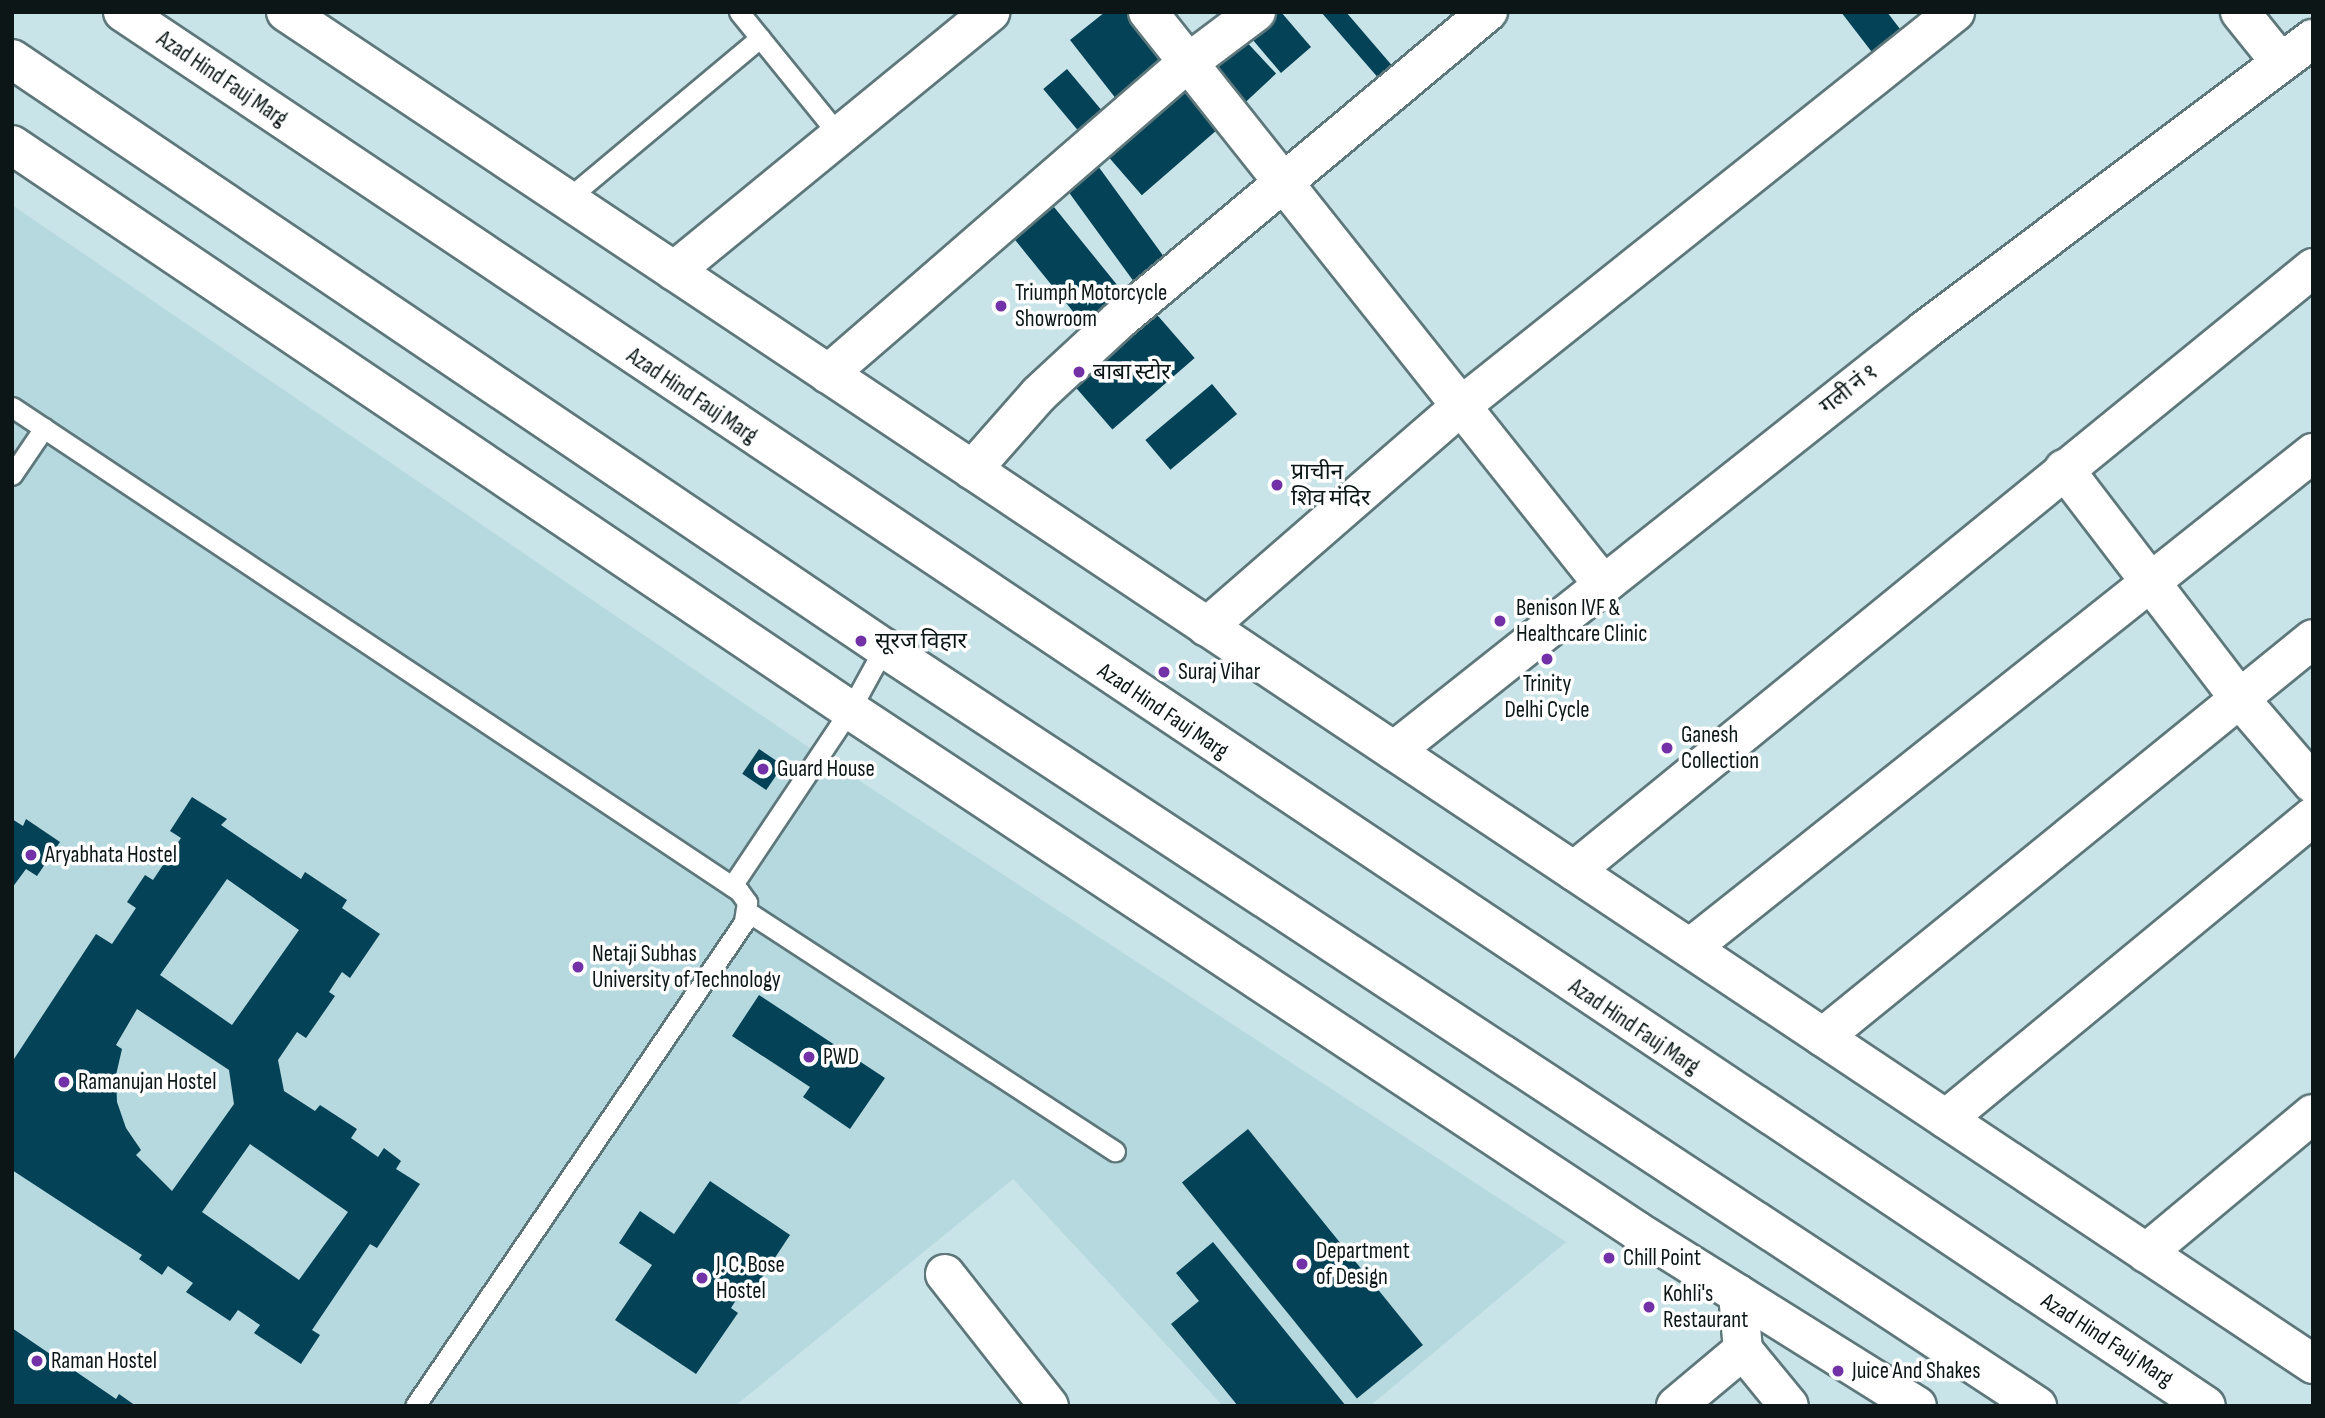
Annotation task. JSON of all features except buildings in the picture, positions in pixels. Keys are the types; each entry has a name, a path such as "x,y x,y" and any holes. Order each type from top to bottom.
{"street":[{"name":"Azad Hind Fauj Marg","path":"123,12 2206,1406"},
{"path":"286,12 2313,1364"},
{"path":"674,271 991,12"},
{"path":"1148,12 1280,183 1602,583"},
{"path":"828,374 1256,12"},
{"path":"972,470 1038,394 1280,183 1489,12"},
{"path":"1207,627 1461,406 1955,12"},
{"path":"2240,12 2281,63"},
{"name":"गली नं १","path":"1394,751 1602,583 1925,330 2313,38"},
{"path":"12,59 884,648 2037,1406"},
{"path":"12,145 850,710 1738,1294 1917,1406"},
{"path":"1574,871 2313,268"},
{"path":"1690,948 2313,453"},
{"path":"2064,469 2239,698 2313,784"},
{"path":"1823,1037 2313,639"},
{"path":"1946,1119 2313,817"},
{"path":"2146,1253 2313,1114"},
{"path":"944,1274 1049,1406"},
{"path":"1738,1294 1743,1350 1789,1406"},
{"path":"1676,1406 1743,1350"}],"lane":[{"path":"739,12 839,135"},
{"path":"566,200 760,38"},
{"path":"12,407 732,886 747,902 748,912 415,1406"},
{"path":"12,475 44,428"},
{"path":"732,886 850,710 884,648"},
{"path":"748,912 1115,1151"}],"shaded area":[{"name":"Netaji Subhas University of Technology","path":"12,205 820,755 1566,1242 1370,1406 1223,1406 1013,1179 735,1406 12,1406"}],"place":[{"name":"Triumph Motorcycle Showroom","path":"1001,306"},
{"name":"बाबा स्टोर","path":"1079,372"},
{"name":"प्राचीन शिव मंदिर","path":"1277,485"},
{"name":"Benison IVF & Healthcare Clinic","path":"1500,621"},
{"name":"सूरज विहार","path":"861,641"},
{"name":"Trinity Delhi Cycle","path":"1547,659"},
{"name":"Suraj Vihar","path":"1164,672"},
{"name":"Ganesh Collection","path":"1667,748"},
{"name":"Guard House","path":"763,769"},
{"name":"Aryabhata Hostel","path":"31,855"},
{"name":"Netaji Subhas University of Technology","path":"578,967"},
{"name":"PWD","path":"809,1057"},
{"name":"Ramanujan Hostel","path":"64,1082"},
{"name":"Chill Point","path":"1609,1258"},
{"name":"Department of Design","path":"1302,1264"},
{"name":"J. C. Bose Hostel","path":"702,1278"},
{"name":"Kohli's Restaurant","path":"1649,1307"},
{"name":"Raman Hostel","path":"37,1361"},
{"name":"Juice And Shakes","path":"1838,1371"}]}
